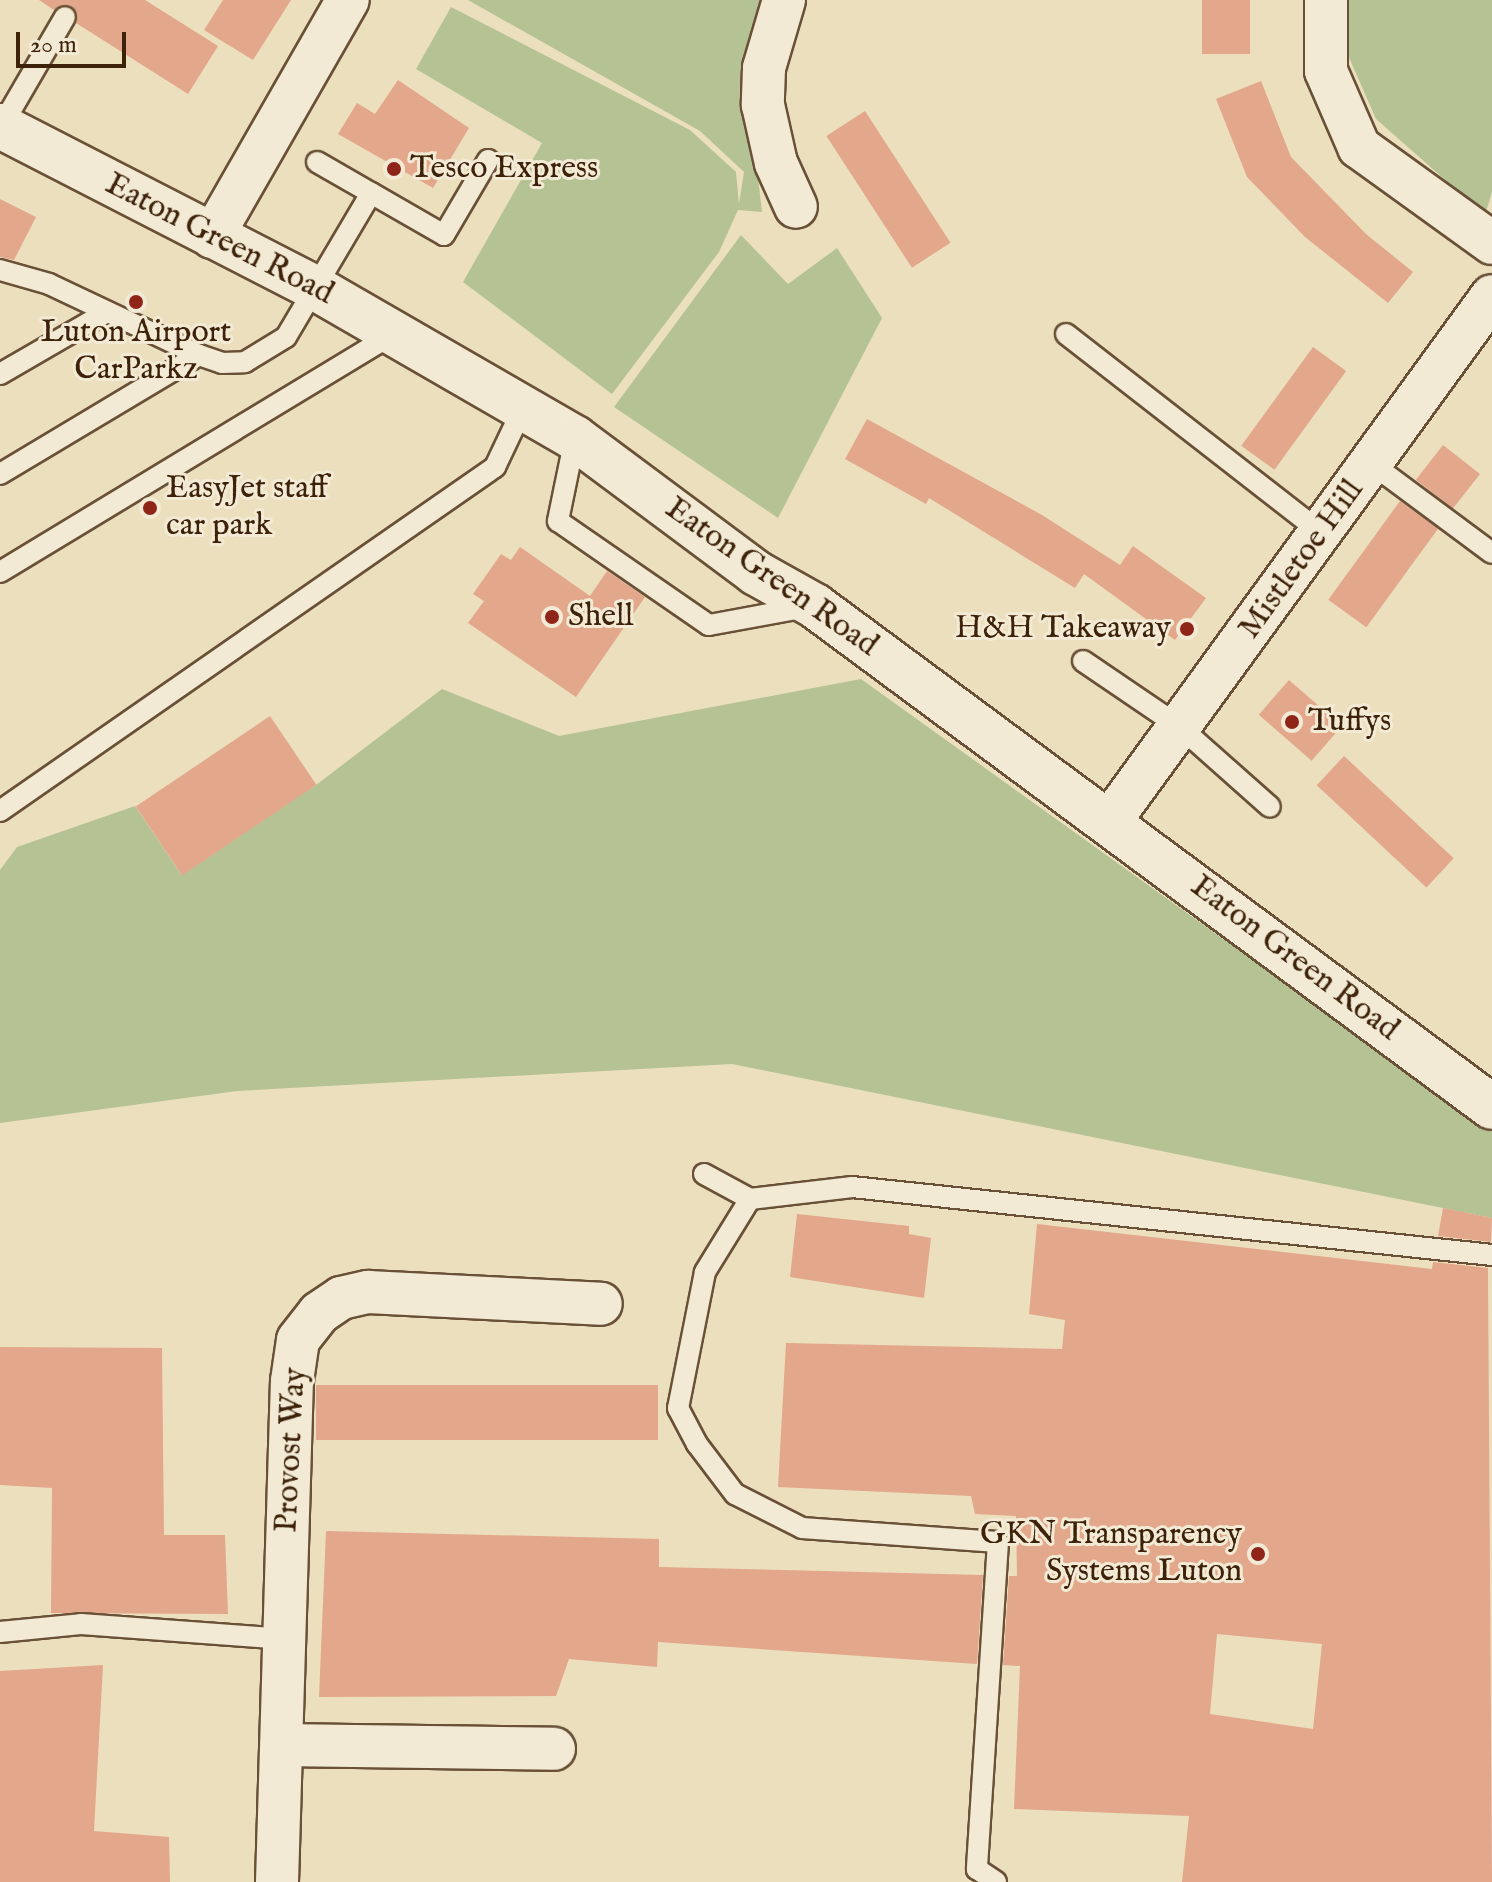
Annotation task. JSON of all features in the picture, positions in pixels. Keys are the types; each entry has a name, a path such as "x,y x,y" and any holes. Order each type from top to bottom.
{"street":[{"path":"212,237 348,0"},
{"path":"784,0 764,68 763,105 776,163 796,207"},
{"path":"1326,0 1326,71 1359,147 1492,243"},
{"name":"Eaton Green Road","path":"0,127 317,289 575,438 756,573 815,606 1110,821 1492,1107"},
{"name":"Mistletoe Hill","path":"1110,821 1492,296"},
{"name":"Provost Way","path":"277,1882 292,1381 298,1340 319,1313 341,1298 368,1292 601,1304"},
{"path":"283,1745 554,1749"}],"lane":[{"path":"0,127 65,17"},
{"path":"317,162 444,235 488,160"},
{"path":"1,272 49,284 199,355 222,363 245,362 286,337 371,193"},
{"path":"0,374 107,312"},
{"path":"0,572 394,333"},
{"path":"1066,334 1322,533"},
{"path":"0,474 199,355"},
{"path":"0,811 495,467 524,406"},
{"path":"575,438 558,521 709,625 815,606"},
{"path":"1372,464 1492,553"},
{"path":"1083,661 1180,727 1270,807"},
{"path":"704,1174 750,1199 852,1187 1492,1255"},
{"path":"750,1199 705,1272 678,1408 697,1444 735,1494 802,1528 998,1542 977,1869 996,1882"},
{"path":"0,1632 81,1624 285,1639"}],"green space":[{"path":"468,0 761,0 752,126 762,212 738,210 719,252 612,394 463,282 542,143 416,69 451,7 690,130 736,172 739,204 744,172 700,131"},
{"path":"1347,0 1492,0 1492,192 1485,215 1376,119 1340,37"},
{"path":"741,235 788,284 837,248 882,318 778,518 614,407"},
{"path":"861,679 1492,1132 1492,1218 732,1064 237,1091 0,1123 0,870 17,847 135,806 181,874 316,785 442,689 559,736"}],"building":[{"path":"39,0 145,0 218,46 188,94 76,23 72,6 54,10"},
{"path":"223,0 291,0 253,60 204,30"},
{"path":"1202,0 1250,0 1250,54 1202,54"},
{"path":"398,80 469,128 433,188 338,134 357,103 375,114"},
{"path":"1261,81 1291,157 1366,234 1413,272 1388,303 1305,237 1247,177 1216,99"},
{"path":"865,111 951,243 912,268 826,136"},
{"path":"0,199 36,217 14,260 0,257"},
{"path":"1313,347 1346,371 1274,470 1241,446"},
{"path":"867,419 1042,515 1120,565 1133,546 1206,598 1175,640 1084,574 1075,588 929,498 926,504 845,459"},
{"path":"1443,445 1480,474 1453,509 1416,480"},
{"path":"1400,501 1438,529 1366,627 1328,600"},
{"name":"Shell","path":"520,547 590,596 607,571 645,597 576,697 468,623 484,601 473,594 501,554 511,560"},
{"path":"1289,680 1342,726 1312,761 1259,715"},
{"path":"270,716 316,785 182,875 136,807"},
{"path":"1344,756 1454,858 1426,888 1317,785"},
{"path":"1443,1208 1492,1218 1491,1242 1438,1236"},
{"path":"797,1214 909,1226 909,1234 931,1238 924,1298 790,1277"},
{"name":"GKN Transparency Systems Luton","path":"1037,1224 1432,1269 1433,1262 1488,1268 1492,1882 1182,1882 1189,1816 1014,1809 1020,1666 1003,1665 1009,1576 1017,1576 1016,1516 975,1514 971,1496 778,1487 786,1343 1062,1349 1065,1320 1029,1314","holes":["1217,1634 1322,1644 1313,1729 1210,1714"]},
{"path":"0,1347 162,1348 164,1535 225,1535 228,1614 51,1613 52,1488 0,1485"},
{"path":"316,1385 658,1385 658,1440 316,1440"},
{"path":"326,1531 659,1539 659,1567 983,1575 977,1664 658,1642 657,1667 569,1659 556,1696 319,1697"},
{"path":"103,1665 94,1831 169,1837 170,1882 0,1882 0,1671"}],"place":[{"name":"Tesco Express","path":"394,169"},
{"name":"Luton Airport CarParkz","path":"136,302"},
{"name":"EasyJet staff car park","path":"150,508"},
{"name":"Shell","path":"552,617"},
{"name":"H&H Takeaway","path":"1187,629"},
{"name":"Tuffys","path":"1292,722"},
{"name":"GKN Transparency Systems Luton","path":"1258,1554"}]}
